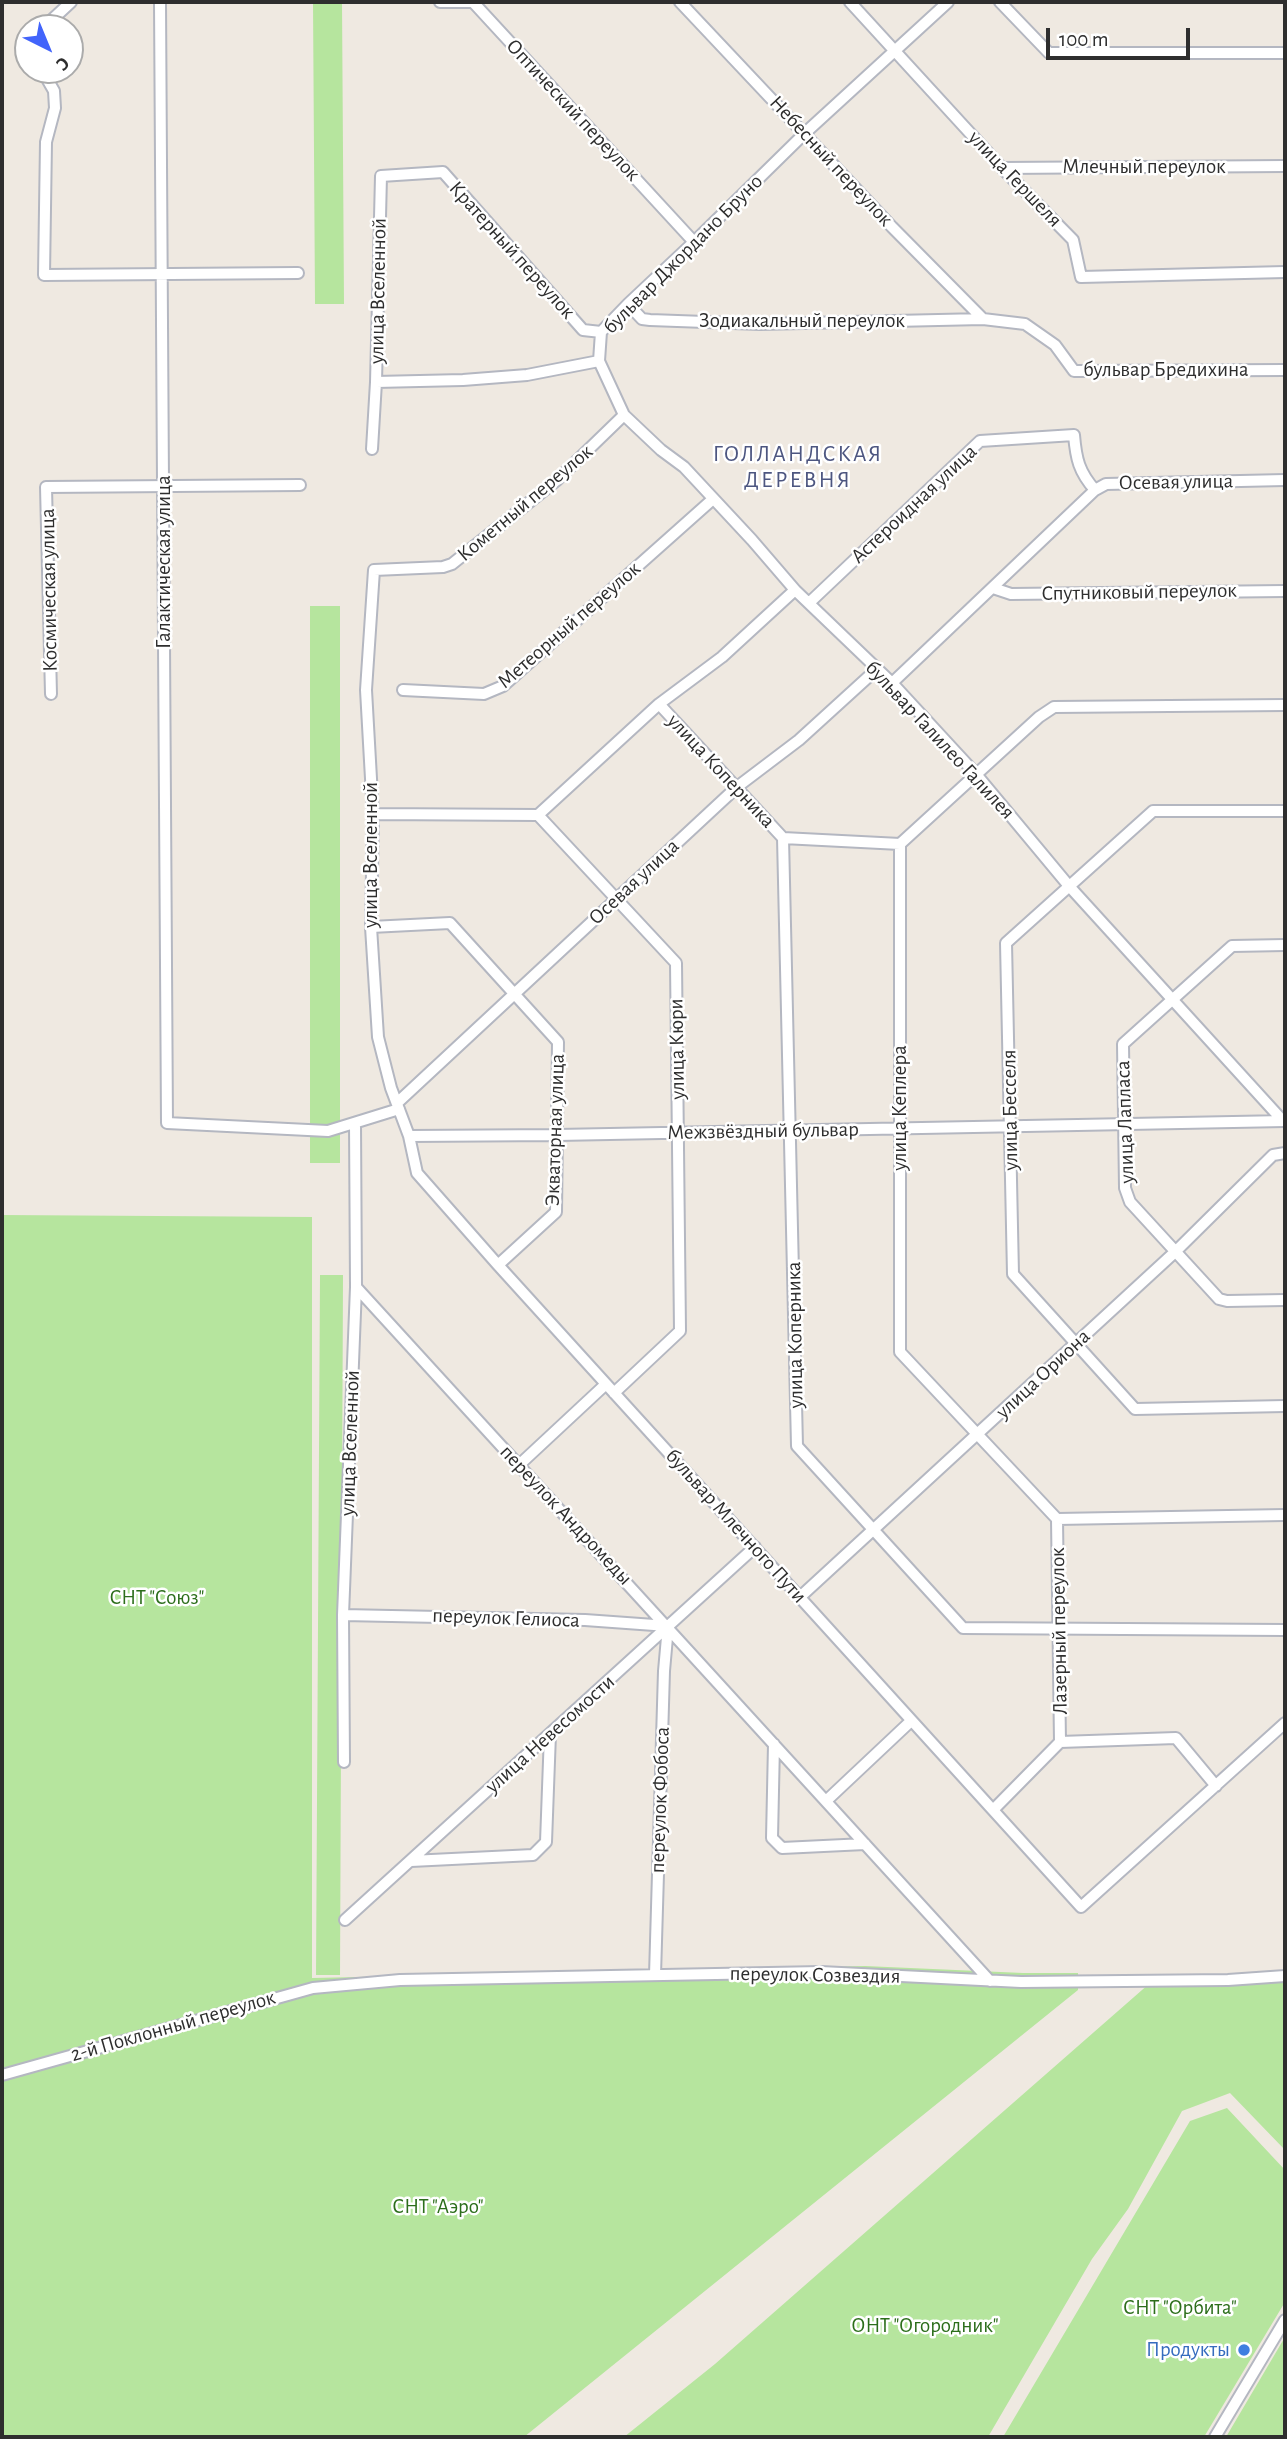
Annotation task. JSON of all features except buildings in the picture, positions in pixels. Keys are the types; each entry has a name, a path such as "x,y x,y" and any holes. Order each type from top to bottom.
{"street":[{"path":"58,14 71,2"},
{"name":"Галактическая улица","path":"160,2 167,1123 297,1128 328,1132 355,1123"},
{"name":"Оптический переулок","path":"440,2 473,2 694,242"},
{"name":"Небесный переулок","path":"680,2 892,227 983,319"},
{"name":"улица Гершеля","path":"850,2 1002,168 1073,240 1081,277 1285,272"},
{"name":"бульвар Джордано Бруно","path":"376,382 527,375 598,361 601,332 628,304 805,133 948,2"},
{"path":"1000,2 1049,54 1285,53"},
{"path":"50,84 54,91 55,108 46,142 44,275 298,274"},
{"name":"Млечный переулок","path":"1002,168 1285,166"},
{"name":"Кратерный переулок","path":"381,176 443,172 583,330 601,332"},
{"name":"улица Вселенной","path":"372,449 381,176"},
{"name":"Зодиакальный переулок","path":"628,304 642,319 650,320 760,324 983,319"},
{"name":"бульвар Бредихина","path":"983,319 1025,324 1055,345 1074,371 1285,370"},
{"name":"бульвар Галилео Галилея","path":"598,361 624,415 661,450 684,467 795,590 892,683 975,774 1069,886 1284,1121"},
{"name":"Кометный переулок","path":"374,570 443,567 452,564 557,480 624,415"},
{"name":"Астероидная улица","path":"810,603 980,442 1074,435 1075,453 1083,477 1095,490"},
{"name":"Осевая улица","path":"892,683 1095,490 1106,484 1285,480"},
{"path":"164,486 300,485"},
{"name":"Космическая улица","path":"51,694 46,487 164,486"},
{"name":"Метеорный переулок","path":"403,690 484,694 503,686 713,499"},
{"name":"улица Вселенной","path":"374,570 366,690 373,814 371,927 378,1037 409,1136"},
{"name":"Спутниковый переулок","path":"993,588 1011,594 1285,591"},
{"path":"373,814 538,815 659,704 722,657 795,590"},
{"name":"Осевая улица","path":"398,1106 513,993 737,787 799,740 877,669"},
{"name":"улица Коперника","path":"659,704 783,838 797,1446 963,1628 1285,1630"},
{"path":"783,838 900,844 1039,717 1054,707 1285,705"},
{"name":"улица Бесселя","path":"1285,811 1153,811 1006,943 1013,1274 1135,1409 1285,1406"},
{"name":"улица Кюри","path":"519,1465 680,1331 676,963 538,815"},
{"name":"улица Кеплера","path":"900,844 900,1352 1057,1520"},
{"name":"Экваторная улица","path":"371,927 450,923 558,1042 556,1212 498,1265"},
{"name":"улица Лапласа","path":"1285,945 1232,946 1123,1044 1125,1188 1130,1202 1219,1299 1285,1300"},
{"path":"355,1123 398,1106"},
{"name":"Межзвёздный бульвар","path":"409,1136 1284,1121"},
{"name":"улица Вселенной","path":"344,1762 343,1615 356,1287 355,1123"},
{"name":"бульвар Млечного Пути","path":"409,1136 417,1173 1081,1907 1216,1786"},
{"name":"улица Ориона","path":"800,1597 1175,1252 1273,1155 1285,1153"},
{"name":"переулок Андромеды","path":"356,1287 990,1981"},
{"path":"1057,1520 1285,1515"},
{"name":"Лазерный переулок","path":"1057,1520 1060,1742"},
{"name":"улица Невесомости","path":"345,1920 755,1547"},
{"name":"переулок Гелиоса","path":"343,1615 585,1620 668,1626"},
{"name":"переулок Фобоса","path":"655,1975 664,1671 668,1626"},
{"path":"826,1801 911,1721"},
{"path":"993,1810 1060,1742 1177,1738 1216,1786 1285,1723"},
{"path":"411,1861 533,1855 546,1842 550,1734"},
{"path":"774,1744 772,1838 782,1848 865,1844"},
{"name":"переулок Созвездия","path":"345,1984 400,1980 821,1972 990,1981 1228,1980 1285,1976"},
{"name":"2-й Поклонный переулок","path":"2,2074 228,2010 313,1988 345,1984"},
{"path":"1214,2437 1285,2320"}],"green space":[{"path":"313,2 342,2 344,304 315,304"},
{"path":"310,606 340,606 340,1163 310,1163"},
{"path":"2,1215 312,1217 312,1978 865,1966 1078,1973 1078,1990 524,2437 2,2437"},
{"path":"320,1275 343,1275 340,1975 316,1975"},
{"name":"ОНТ \"Огородник\"","path":"1285,1979 1285,2150 1230,2093 1182,2111 1128,2209 1092,2259 988,2437 624,2437 715,2364 1150,1983"},
{"name":"СНТ \"Орбита\"","path":"1227,2108 1285,2170 1285,2302 1204,2437 1003,2437 1190,2121"},
{"path":"1285,2337 1285,2437 1226,2437"}],"place":[{"name":"Продукты","path":"1244,2350"}],"district":[{"name":"ГОЛЛАНДСКАЯ ДЕРЕВНЯ","path":"798,467"}],"park label":[{"name":"СНТ \"Союз\"","path":"157,1598"},
{"name":"СНТ \"Аэро\"","path":"438,2207"}]}
